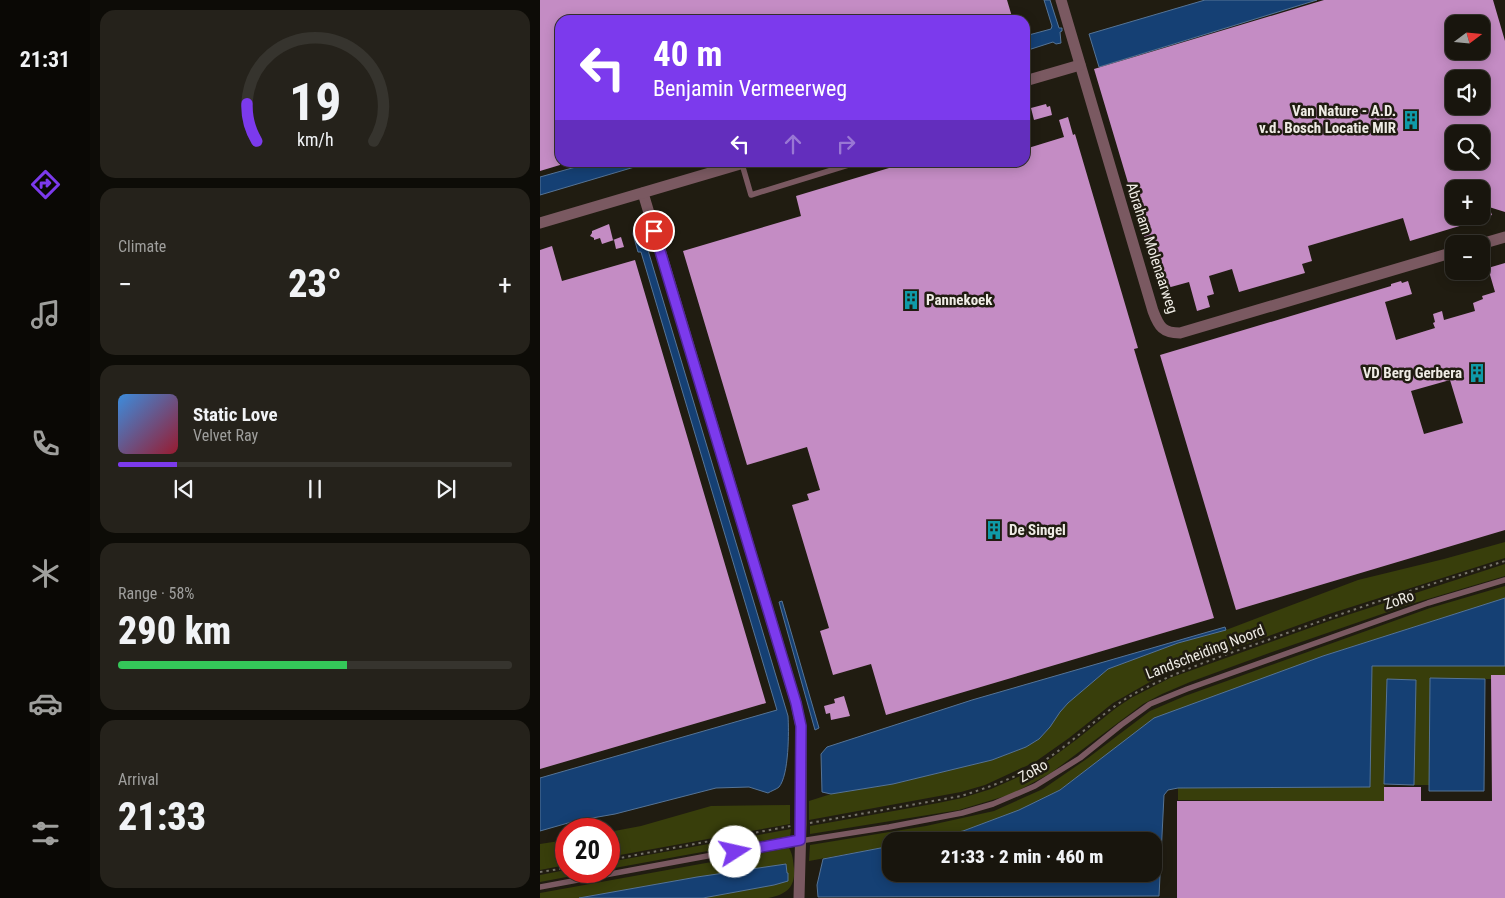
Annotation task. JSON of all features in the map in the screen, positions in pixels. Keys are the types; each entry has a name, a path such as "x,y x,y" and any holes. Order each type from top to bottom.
{"street":[{"name":"Abraham Molenaarweg","path":"1060,0 1153,311 1162,328 1169,333 1180,333 1445,255"},
{"path":"1030,79 1080,64"},
{"path":"540,223 731,167"},
{"path":"643,193 796,703 801,726 799,898"},
{"path":"1490,241 1505,237"}],"lane":[{"path":"745,167 751,195 842,167"},
{"name":"ZoRo","path":"540,887 800,840 927,820 993,804 1035,786 1080,758 1150,704 1195,686 1400,613 1505,580"}],"path":[{"name":"Landscheiding Noord","path":"620,858 953,797 984,789 1012,777 1047,758 1113,707 1140,690 1168,676 1330,617 1429,584 1505,562"},
{"path":"540,872 555,870"}],"green space":[{"path":"1505,542 1505,558 1329,614 1162,675 1113,703 1035,762 985,785 961,792 809,820 809,801 831,794 893,784 992,760 1026,747 1039,739 1068,703 1108,669 1178,643 1226,630 1358,580"},
{"path":"1505,564 1505,576 1408,605 1275,651 1162,694 1143,704 1051,773 1012,794 959,810 810,834 810,826 938,803 991,789 1049,760 1116,708 1170,678 1332,620"},
{"path":"1505,586 1505,598 1323,656 1098,761 1060,790 1019,810 958,832 889,832 994,811 1043,789 1150,711 1185,696 1430,608"},
{"path":"1372,666 1505,666 1505,679 1430,679 1429,785 1414,785 1416,680 1387,680 1384,802 1178,800 1178,788 1370,787"},
{"path":"790,805 790,824 620,855 620,830 641,826 711,806"},
{"path":"791,829 790,836 620,867 620,860"},
{"path":"882,833 882,848 809,861 810,845"},
{"path":"555,842 555,867 540,870 540,844"},
{"path":"789,848 794,875 788,889 780,895 768,898 703,898 774,885 786,881 786,864 697,877 579,898 540,898 540,893 595,883 620,883 620,879"},
{"path":"555,872 555,879 540,882 540,875"}],"water":[{"path":"1044,0 1050,0 1059,28 1062,28 1060,32 1061,43 1056,44 1053,42 1030,49 1030,35 1051,29 1052,26"},
{"path":"1205,0 1317,0 1099,67 1089,34"},
{"path":"576,167 634,167 540,195 540,177"},
{"path":"634,227 641,227 788,716 787,763 779,787 768,793 749,787 716,788 615,814 592,818 555,818 555,827 540,831 540,778 777,710 641,252 638,252 633,234"},
{"path":"1505,598 1505,666 1372,666 1370,787 1178,788 1168,790 1164,795 1162,835 1162,832 958,832 1019,810 1060,790 1154,718 1323,656"},
{"path":"782,601 819,728 815,730 779,602"},
{"path":"1225,627 1226,630 1178,643 1108,669 1068,703 1039,739 1026,747 992,760 893,784 831,794 822,792 821,754 827,747 972,700"},
{"path":"1430,678 1485,679 1484,791 1429,791"},
{"path":"1387,679 1416,680 1414,785 1384,784"},
{"path":"882,848 882,882 1160,882 1159,896 818,897 817,885 823,859"},
{"path":"786,864 788,881 703,898 579,898 697,877"}],"building":[{"path":"540,0 1007,0 1012,15 555,15 555,166 540,171"},
{"path":"1324,0 1493,0 1505,41 1505,212 1490,207 1490,180 1445,180 1445,225 1463,225 1410,241 1403,218 1308,246 1312,261 1302,264 1305,273 1239,292 1232,269 1209,276 1214,294 1207,296 1210,307 1197,311 1189,282 1160,290 1094,69"},
{"path":"1046,104 1047,107 1050,106 1052,115 1034,120 1031,108"},
{"path":"1068,117 1073,135 1075,134 1138,348 1134,349 1214,618 886,715 871,664 833,675 820,631 829,628 792,505 809,500 807,494 820,490 807,447 747,465 683,251 801,216 796,196 892,167 1030,167 1030,147 1064,137 1059,120"},
{"path":"609,224 613,240 621,237 624,247 616,249 614,240 602,244 600,238 594,240 590,236 592,231"},
{"path":"552,246 562,281 635,260 766,703 540,769 540,250"},
{"path":"1505,263 1505,530 1236,610 1160,355 1391,286 1391,284 1401,281 1402,283 1408,281 1412,294 1385,302 1396,340 1435,328 1433,314 1442,311 1444,320 1475,311 1473,303 1483,299 1482,296 1495,292 1490,267","holes":["1450,380 1463,423 1424,434 1411,391"]},
{"path":"1491,675 1505,675 1505,898 1177,898 1177,801 1384,801 1384,787 1421,787 1421,801 1492,801"},
{"path":"844,696 850,716 831,720 830,713 826,714 824,706 835,703 834,699"}],"place":[{"name":"Van Nature - A.D. v.d. Bosch Locatie MIR","path":"1411,120"},
{"name":"Pannekoek","path":"911,300"},
{"name":"VD Berg Gerbera","path":"1477,373"},
{"name":"De Singel","path":"994,530"}],"route":[{"path":"654,231 796,703 801,726 800,840 735,852"}]}
